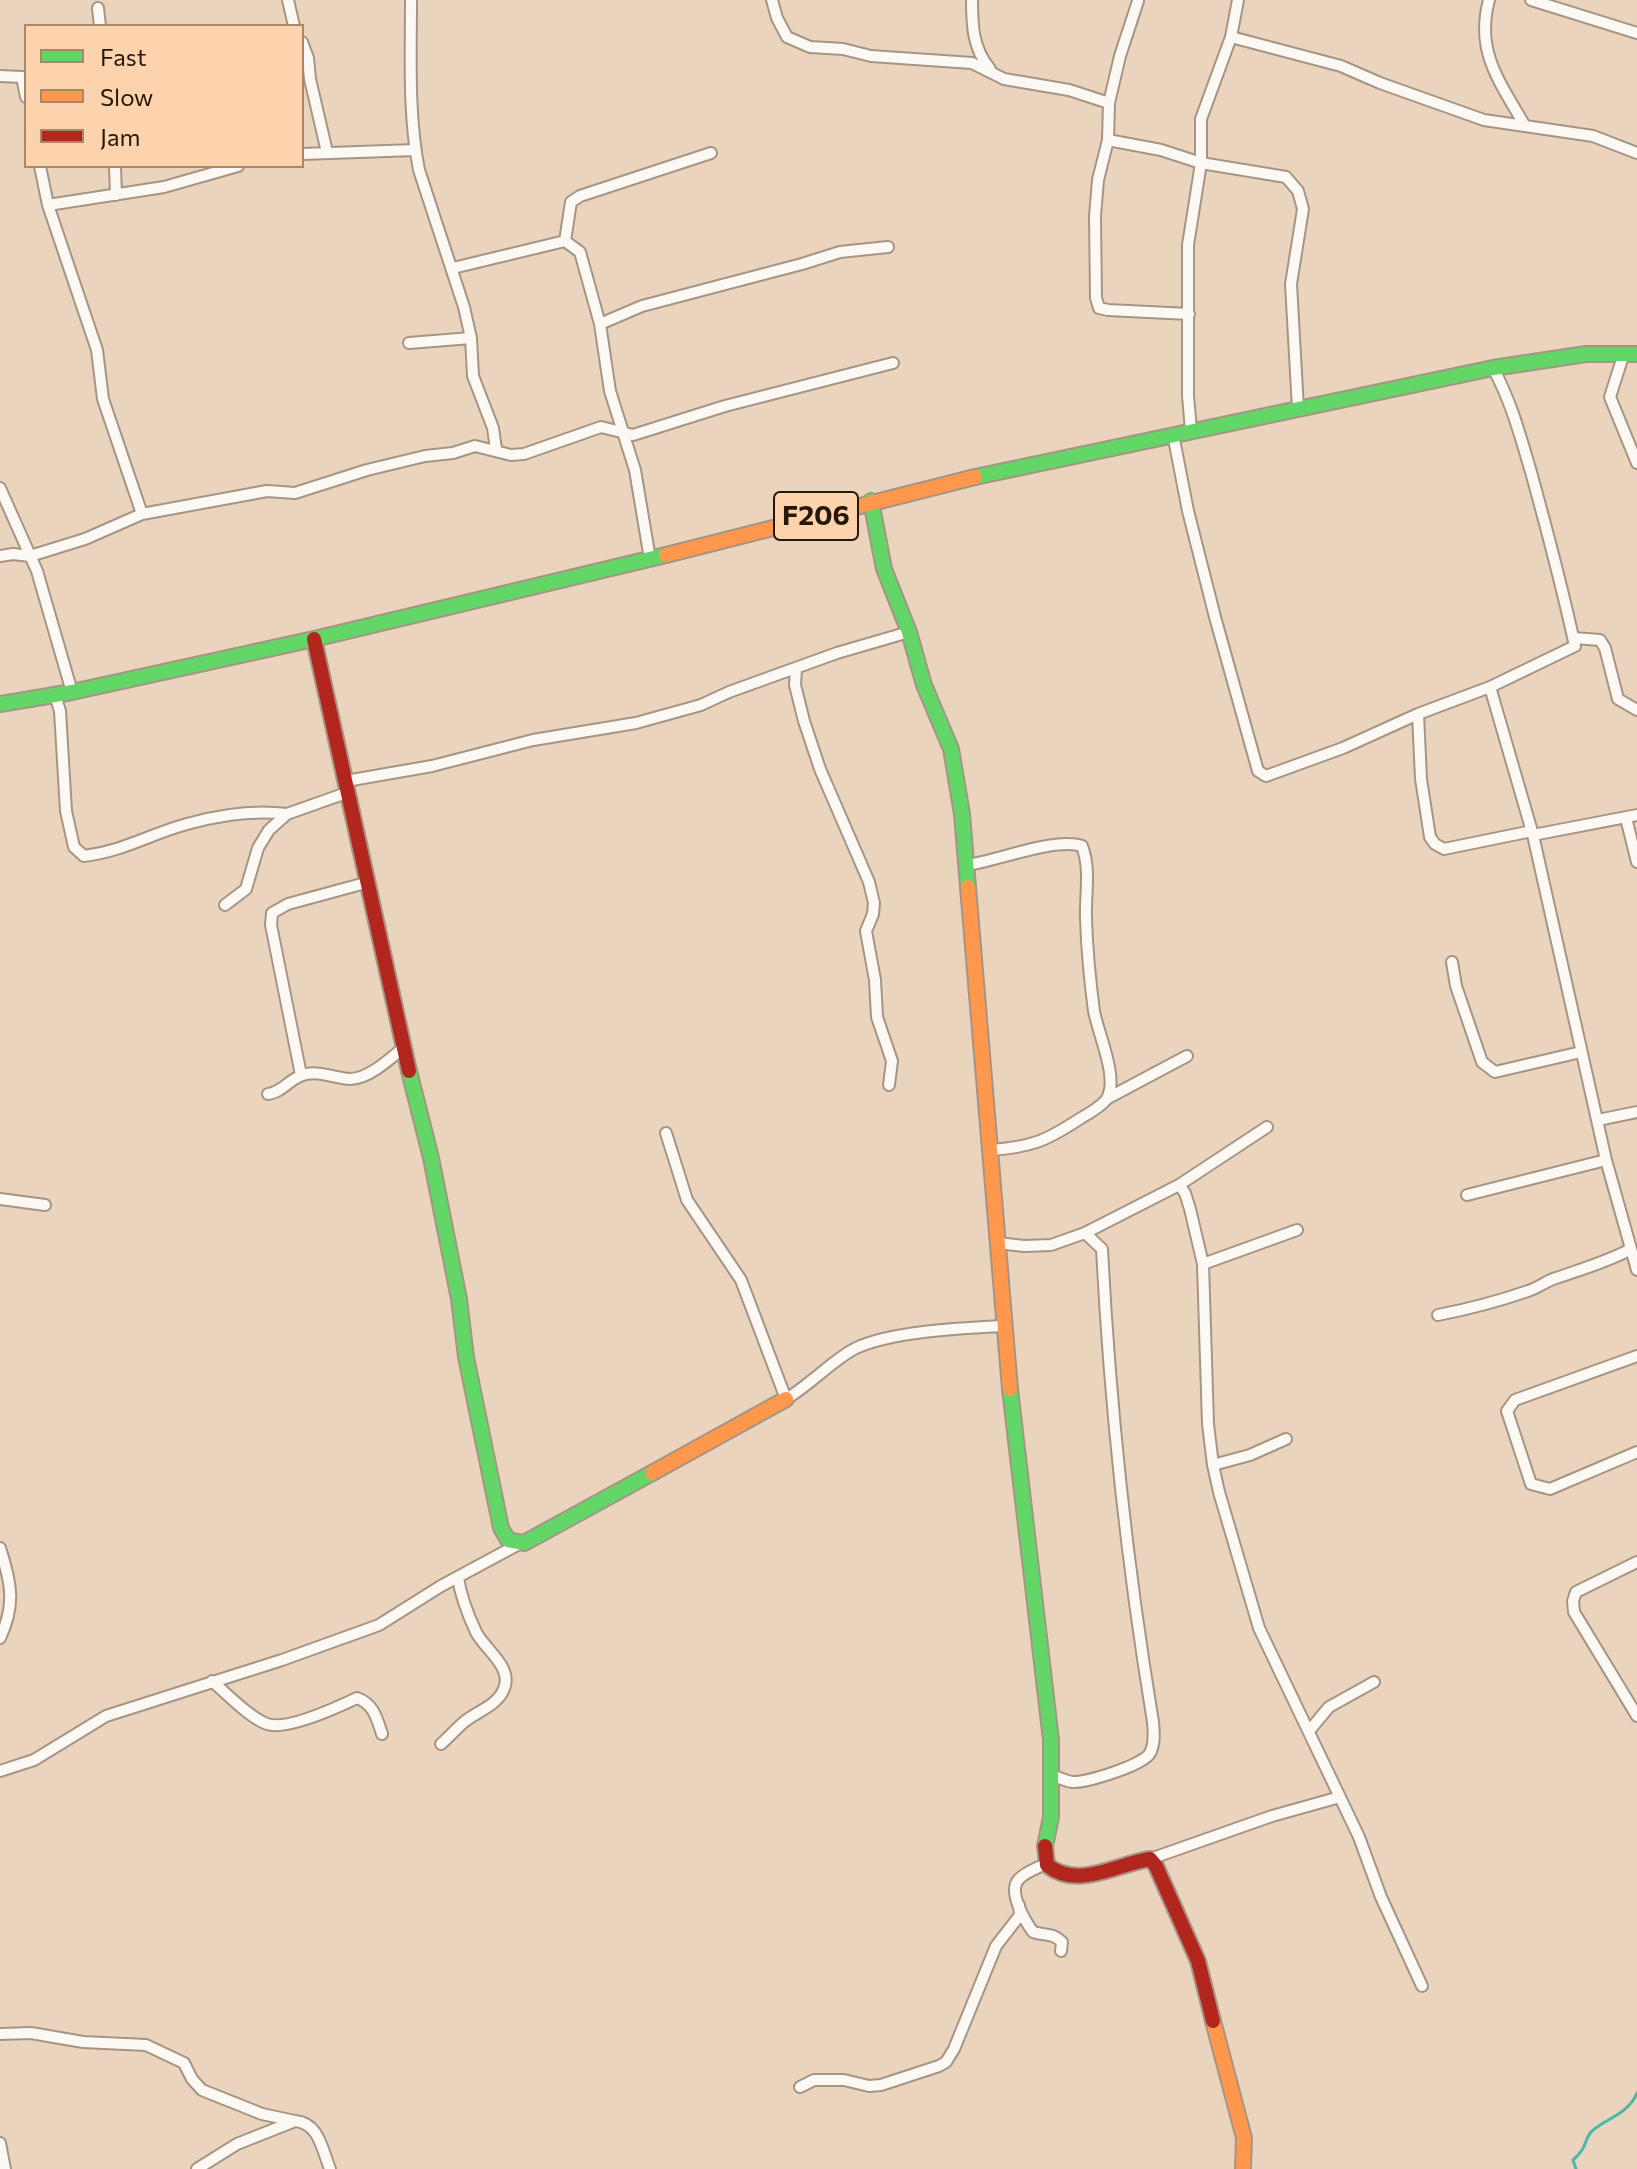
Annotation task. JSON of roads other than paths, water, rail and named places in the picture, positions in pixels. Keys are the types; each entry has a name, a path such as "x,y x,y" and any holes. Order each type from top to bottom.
{"street":[{"path":"288,0 294,24"},
{"path":"411,0 415,150 453,268 471,338 470,364 493,428 496,449"},
{"path":"772,0 787,37 810,47 843,49 871,56 972,63 1004,79 1069,90 1109,103"},
{"path":"972,0 974,39 979,54 989,68 1004,79"},
{"path":"1191,430 1188,396 1188,245 1201,163 1201,119 1231,37 1238,0"},
{"path":"1489,0 1483,22 1484,43 1496,74 1525,126"},
{"path":"1531,0 1637,33"},
{"path":"1138,1 1109,103 1108,140 1098,180 1096,298 1099,308 1189,314"},
{"path":"98,8 100,24"},
{"path":"1231,37 1341,66 1484,120 1593,136 1637,153"},
{"path":"304,47 327,152"},
{"path":"0,76 22,77 24,87"},
{"path":"1108,140 1161,150 1201,163 1286,177 1298,191 1303,209 1291,284 1298,409"},
{"path":"304,154 415,150"},
{"path":"565,241 571,202 580,196 711,153"},
{"path":"40,168 48,205 89,320 97,350 103,399 142,514"},
{"path":"115,168 116,195"},
{"path":"48,205 164,187 231,168"},
{"path":"453,268 565,241 580,252 600,324 610,391 635,470 650,559"},
{"path":"600,324 642,306 840,252 888,247"},
{"path":"409,343 471,338"},
{"path":"1631,353 1619,363 1610,397 1637,463"},
{"name":"F206","path":"0,704 72,692 314,639 650,559 1009,468 1493,368 1586,354 1631,353"},
{"path":"0,556 30,556 85,539 142,514 267,491 295,493 367,470 475,446 511,455 524,454 601,427 633,435 725,406 852,376 893,363"},
{"path":"1173,434 1188,511 1215,617 1258,771 1266,776 1343,748 1418,714 1490,687 1575,646 1552,545 1520,432 1509,397 1493,368"},
{"path":"0,488 30,556 72,692"},
{"path":"871,501 884,569 909,632 924,685 951,749 958,779 1003,1326 1049,1713 1054,1776 1050,1832 1044,1852 1047,1863 1054,1871 1073,1876 1092,1875 1340,1797"},
{"path":"225,905 246,889 258,848 269,830 287,814 348,786 533,740 636,723 701,705 846,650 909,632"},
{"path":"1574,638 1600,640 1605,648 1618,699 1637,710"},
{"path":"314,639 403,1048 434,1174 459,1299 466,1357 501,1528 508,1540 519,1544"},
{"path":"796,669 795,685 808,733 820,769 869,882 874,903 866,931 875,980 877,1017 892,1061 889,1085"},
{"path":"1490,687 1558,936 1606,1160 1637,1270"},
{"path":"55,695 60,711 66,811 74,847 84,856 129,847 188,823 251,812 287,814"},
{"path":"1418,714 1421,779 1430,837 1435,844 1444,849 1473,845 1632,816 1637,862"},
{"path":"967,865 1036,848 1073,843 1082,846 1087,863 1086,916 1092,994 1103,1051 1110,1069 1108,1098"},
{"path":"301,1075 271,925 272,913 288,904 369,882"},
{"path":"1452,962 1456,986 1482,1062 1488,1069 1495,1072 1581,1052"},
{"path":"268,1094 277,1093 301,1075 321,1074 352,1079 370,1072 403,1048"},
{"path":"990,1150 1025,1147 1045,1141 1108,1098 1187,1056"},
{"path":"1598,1120 1637,1112"},
{"path":"998,1243 1051,1245 1085,1233 1179,1185 1267,1127"},
{"path":"666,1133 687,1200 741,1280 786,1399"},
{"path":"1467,1195 1606,1160"},
{"path":"1179,1185 1190,1209 1203,1264 1208,1424 1213,1465 1259,1628 1359,1837 1381,1897 1422,1986"},
{"path":"0,1199 45,1205"},
{"path":"1203,1264 1297,1230"},
{"path":"1054,1776 1069,1782 1084,1781 1144,1761 1154,1741 1132,1592 1108,1373 1102,1249 1085,1233"},
{"path":"1438,1315 1528,1292 1555,1278 1631,1249"},
{"path":"0,1771 34,1760 106,1716 282,1660 379,1625 519,1544 786,1399 857,1347 957,1328 1003,1326"},
{"path":"1637,1356 1515,1400 1507,1411 1531,1484 1550,1489 1637,1452"},
{"path":"1213,1465 1250,1455 1286,1439"},
{"path":"0,1548 11,1593 10,1614 0,1638"},
{"path":"1637,1562 1576,1592 1573,1601 1574,1612 1637,1716"},
{"path":"441,1744 464,1722 492,1704 503,1692 506,1678 497,1658 478,1635 467,1613 458,1578"},
{"path":"212,1681 238,1705 265,1723 275,1725 324,1714 357,1698 367,1701 375,1712 382,1734"},
{"path":"1309,1731 1329,1707 1374,1682"},
{"path":"1626,1698 1637,1691"},
{"path":"1150,1859 1156,1866 1198,1961 1244,2138 1243,2169"},
{"path":"800,2087 814,2080 881,2085 946,2062 996,1946 1020,1915 1016,1883 1019,1878 1047,1863"},
{"path":"1019,1905 1033,1932 1058,1937 1062,1942 1061,1951"},
{"path":"0,2034 31,2033 83,2042 146,2045 184,2063 202,2090 262,2114 305,2122 314,2128 330,2169"},
{"path":"197,2169 237,2144 295,2121"},
{"path":"0,2143 5,2169"}],"waterway":[{"path":"1576,2169 1573,2160 1581,2152 1591,2132 1628,2107 1637,2093"}]}
